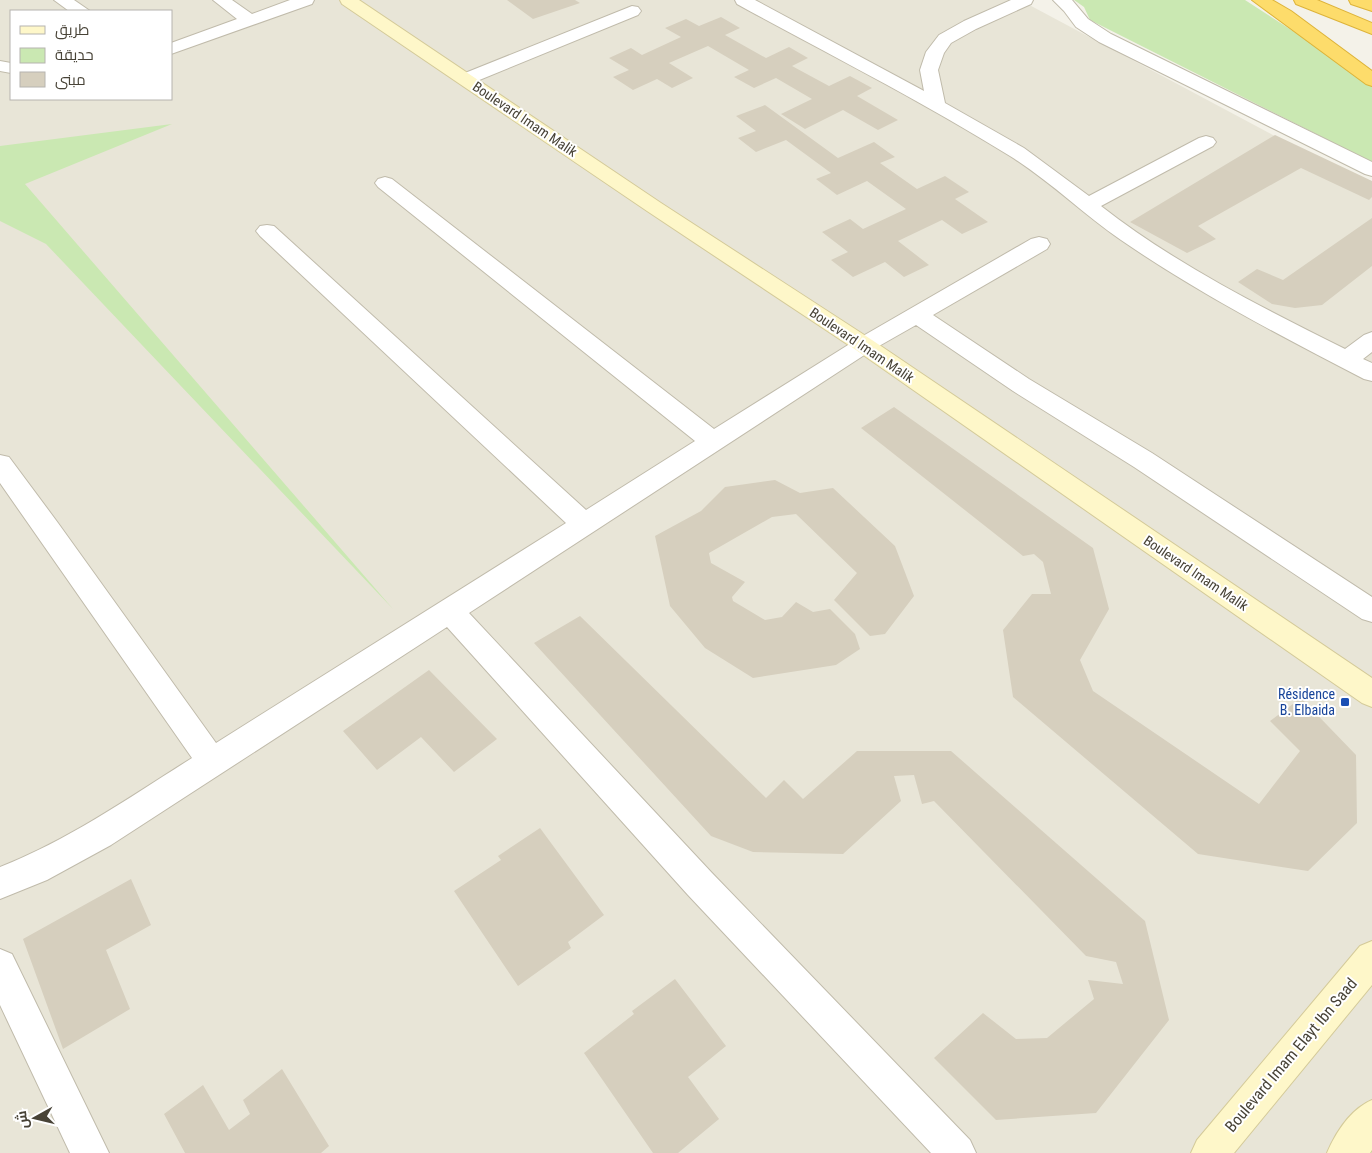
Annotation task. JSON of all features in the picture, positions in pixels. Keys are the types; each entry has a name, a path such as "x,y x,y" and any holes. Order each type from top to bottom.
{"highway":[{"path":"1260,0 1309,32 1372,80"},
{"path":"1302,0 1372,29"},
{"path":"1357,0 1372,6"}],"street":[{"path":"62,0 79,10"},
{"path":"221,0 251,21"},
{"path":"172,49 306,0"},
{"name":"Boulevard Imam Malik","path":"348,0 654,207 864,345 1372,694"},
{"path":"743,0 936,104 1038,166 1128,235 1193,275 1372,373"},
{"path":"936,104 929,70 935,52 945,39 970,25 1026,0"},
{"path":"1062,0 1082,23 1105,38 1372,170"},
{"path":"466,79 632,11"},
{"path":"1087,205 1206,142"},
{"path":"385,183 713,442"},
{"path":"266,231 584,524"},
{"path":"0,882 35,869 100,834 864,345 1039,244"},
{"path":"917,315 1021,385 1142,460 1372,611"},
{"path":"1346,360 1372,340"},
{"path":"0,464 50,530 213,763"},
{"path":"449,610 682,867 957,1153"},
{"name":"Boulevard Imam Elayt Ibn Saad","path":"1210,1153 1372,958"},
{"path":"0,966 49,1072 90,1153"},
{"path":"1346,1153 1372,1119"}],"shaded area":[{"path":"0,0 1020,0 1372,188 1372,1153 0,1153"}],"green space":[{"path":"1074,0 1245,0 1372,82 1372,162 1090,20 1084,7"},
{"path":"172,124 25,184 393,609 46,244 0,221 0,146"}],"building":[{"path":"507,0 575,0 580,3 533,19"},
{"path":"721,17 740,28 725,35 766,58 789,47 808,58 792,66 829,86 850,76 872,88 857,96 898,120 878,130 843,110 805,129 781,114 812,99 776,78 754,88 734,77 749,70 708,46 669,63 693,78 672,88 657,79 633,90 613,77 629,70 609,58 631,48 642,55 681,37 665,28 686,19 699,26"},
{"path":"765,105 838,158 874,142 895,157 880,163 917,189 945,176 969,192 955,199 988,222 962,234 942,220 898,241 929,265 904,277 885,262 853,277 831,260 848,252 822,232 850,219 863,229 906,209 867,181 837,195 816,179 831,173 786,140 756,152 738,138 756,131 736,116"},
{"path":"1275,135 1372,181 1372,197 1369,200 1301,168 1198,226 1216,239 1187,253 1130,222"},
{"path":"1372,218 1372,266 1322,305 1295,308 1272,304 1238,282 1257,269 1283,280"},
{"path":"894,407 1093,548 1109,609 1080,660 1093,691 1259,804 1300,751 1270,721 1301,698 1356,755 1357,823 1308,871 1198,854 1013,697 1003,630 1032,594 1051,594 1043,562 1034,554 1023,556 861,428"},
{"path":"775,480 800,493 833,488 895,546 914,596 885,634 870,636 834,600 857,573 796,514 772,517 709,553 711,563 745,582 732,597 733,601 765,620 782,617 796,602 813,612 830,609 855,634 860,649 836,665 753,678 705,648 670,606 655,536 701,511 725,487"},
{"path":"580,616 766,798 784,780 803,799 857,751 951,751 1145,921 1169,1020 1096,1113 996,1120 934,1058 983,1013 1016,1039 1047,1038 1094,999 1088,980 1123,984 1116,962 1086,956 934,801 922,804 914,775 894,776 901,801 843,854 753,852 711,836 534,643"},
{"path":"429,670 497,739 454,772 421,737 377,770 343,731"},
{"path":"540,828 604,915 568,942 571,948 518,986 454,891 501,860 498,856"},
{"path":"131,879 151,925 106,950 130,1009 63,1049 23,939"},
{"path":"675,979 726,1046 688,1077 719,1119 678,1153 653,1153 584,1053 634,1014 632,1011"},
{"path":"282,1069 329,1146 321,1153 185,1153 164,1114 203,1085 229,1130 250,1114 243,1100"}],"place":[{"name":"Résidence B. Elbaida","path":"1345,702"}]}
